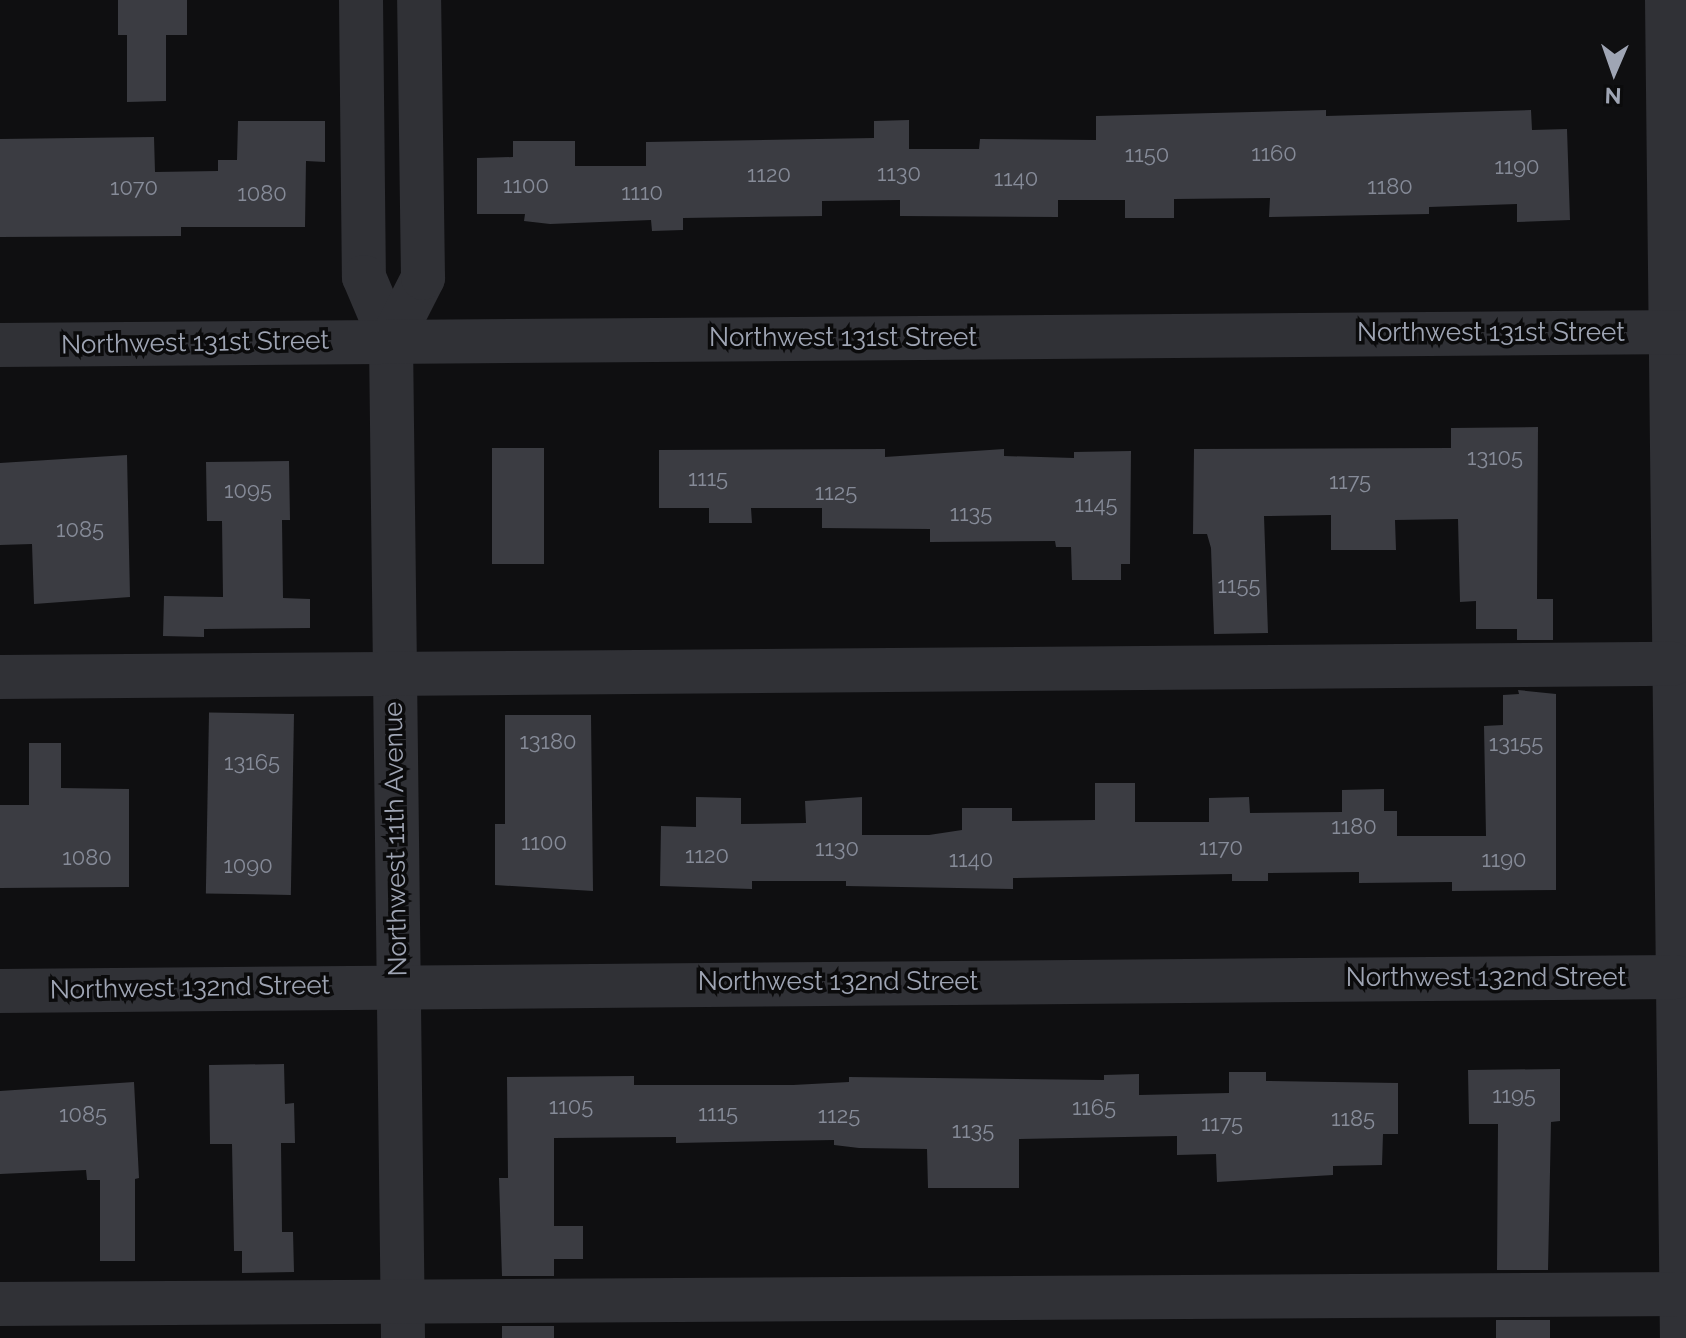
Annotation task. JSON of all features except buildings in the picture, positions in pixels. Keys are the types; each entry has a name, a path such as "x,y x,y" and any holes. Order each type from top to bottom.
{"street":[{"name":"Northwest 11th Avenue","path":"361,0 364,277 391,341 404,1319"},
{"name":"Northwest 11th Avenue","path":"391,341 423,278 419,0"},
{"path":"1673,5 1677,332 1673,664 1680,861 1676,977 1683,1237 1682,1338"},
{"name":"Northwest 131st Street","path":"0,345 1677,332"},
{"path":"0,677 1673,664"},
{"name":"Northwest 132nd Street","path":"0,991 398,985 1676,977"},
{"path":"0,1304 404,1319 1681,1294"}]}
